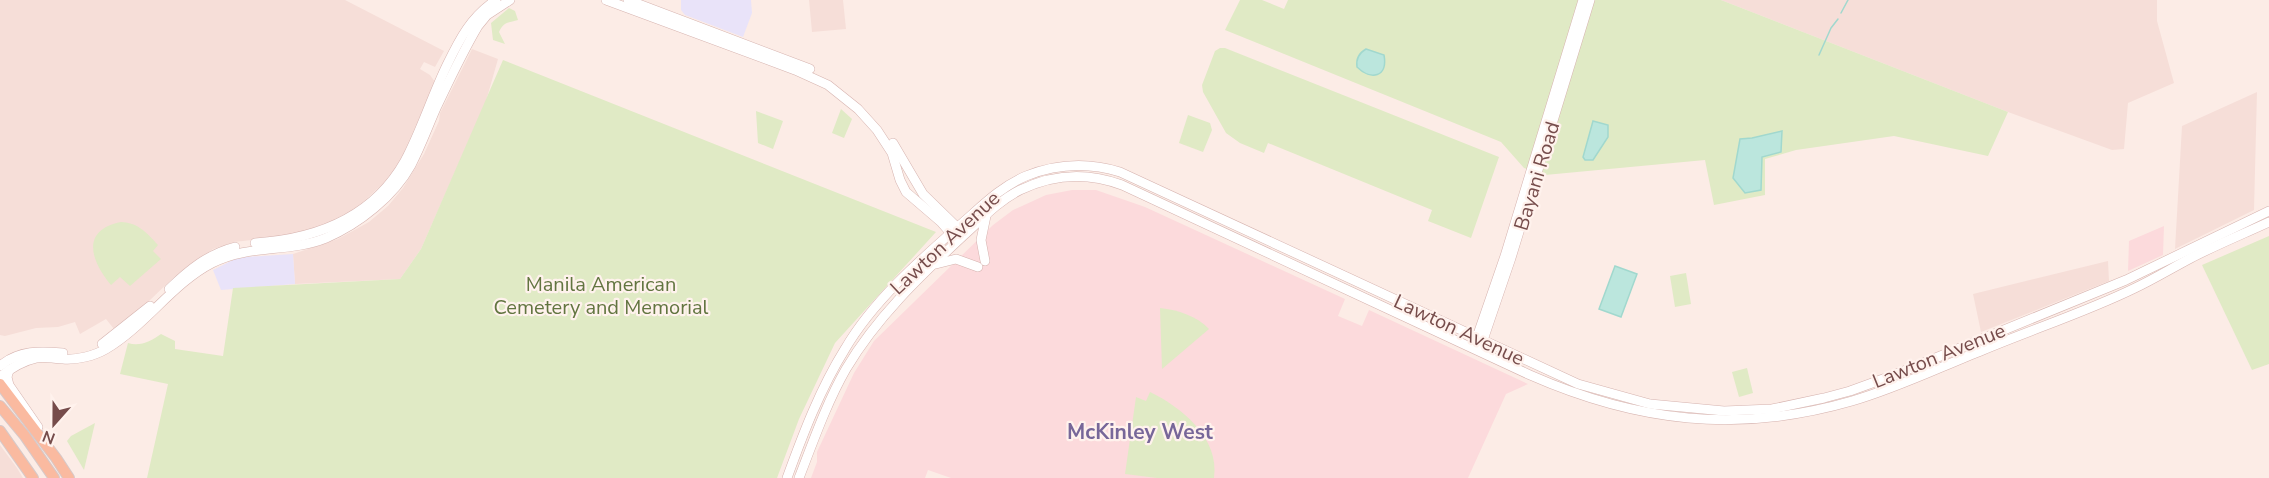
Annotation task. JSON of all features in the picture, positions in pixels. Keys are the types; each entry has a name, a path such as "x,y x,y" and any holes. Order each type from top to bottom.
{"main road":[{"path":"4,364 36,358 69,359 102,351 133,329 200,270 230,255 302,237 334,226 355,214 378,194 404,162 462,34 472,19 496,0"},
{"path":"269,246 302,245 336,233 368,213 399,183 419,149 437,106 477,28 488,15 510,0"},
{"path":"606,0 795,70 828,85 858,109 877,130 892,153 906,192 958,234"},
{"path":"628,0 776,55 835,83 876,120 923,194 958,234"},
{"name":"Bayani Road","path":"1508,257 1583,0"},
{"name":"Bayani Road","path":"1478,345 1590,0"},
{"name":"Lawton Avenue","path":"799,478 845,371 886,313 995,194 1024,177 1053,167 1067,165 1106,168 1120,172 1459,330 1478,345 1498,348 1578,384 1650,404 1690,409 1744,411 1794,405 1850,391 1894,375 2114,285 2269,211"},
{"name":"Lawton Avenue","path":"787,478 809,421 846,346 896,285 958,234 1015,193 1044,181 1079,176 1108,180 1478,345 1578,395 1646,413 1691,419 1725,420 1771,417 1795,414 1854,400 1915,378 2133,289 2191,258 2269,222"},
{"path":"927,270 938,263 953,259 982,264 981,240 987,214"},
{"path":"1459,330 1472,328 1488,319 1498,348"},
{"path":"0,377 4,364"},
{"path":"4,364 9,385 69,478"},
{"path":"0,384 56,458"},
{"path":"0,406 25,436 54,478"},
{"path":"0,431 33,478"}],"shaded area":[{"path":"0,0 345,0 444,51 435,67 424,62 420,69 430,75 435,82 401,159 389,178 349,215 331,224 285,236 234,242 213,249 174,277 148,302 114,329 106,319 80,334 75,322 5,336 0,335"},
{"path":"681,0 751,0 752,13 743,37 685,15 681,10"},
{"path":"809,0 843,0 846,29 812,32"},
{"path":"1721,0 2157,0 2157,21 2174,83 2128,103 2124,149 2112,150"},
{"path":"472,49 498,59 486,101 421,249 400,279 295,284 293,254 338,239 369,222 388,206 403,188 424,154 439,121 440,113"},
{"path":"2257,92 2254,210 2175,249 2182,126"},
{"name":"McKinley West","path":"1072,190 1096,190 1145,207 1345,299 1338,316 1362,326 1369,310 1528,384 1506,394 1468,478 951,478 928,470 925,478 811,478 817,462 817,452 854,373 874,341 993,225 1013,210 1046,195"},
{"path":"2164,226 2163,255 2128,271 2129,241"},
{"path":"293,254 295,284 221,290 213,270 235,259"},
{"path":"2108,261 2109,281 1981,332 1973,294"},
{"path":"0,445 17,468 23,478 0,478"}],"green space":[{"path":"1240,0 1262,0 1284,9 1288,0 1721,0 2008,112 1988,156 1894,136 1796,150 1765,159 1765,195 1714,205 1705,160 1545,175 1524,168 1501,142 1225,30"},
{"path":"509,8 515,11 518,20 507,23 501,28 499,32 505,44 493,40 491,23"},
{"path":"1225,48 1499,157 1471,238 1428,221 1432,210 1268,143 1264,153 1240,143 1226,133 1203,92 1202,85 1215,51"},
{"name":"Manila American Cemetery and Memorial","path":"503,60 936,232 835,343 799,419 777,478 147,478 168,384 120,374 128,343 145,343 161,334 175,341 175,349 223,356 233,288 400,279 421,249"},
{"path":"841,109 852,119 844,138 832,133"},
{"path":"756,111 783,121 773,149 758,143"},
{"path":"1188,115 1210,123 1212,130 1203,152 1179,143"},
{"path":"121,222 133,224 146,233 158,245 153,251 161,259 130,286 120,277 111,285 94,256 95,239 100,232 108,226"},
{"path":"2269,236 2269,364 2252,370 2202,265"},
{"path":"1686,273 1691,304 1675,307 1670,276"},
{"path":"1160,308 1187,314 1209,329 1162,369"},
{"path":"1747,368 1753,393 1739,397 1732,372"},
{"path":"1150,392 1185,415 1205,437 1214,463 1214,478 1157,478 1125,474 1136,397 1146,401"},
{"path":"95,423 84,470 67,441 71,436"}],"water":[{"path":"1366,49 1384,55 1385,62 1381,72 1368,74 1357,67 1358,57"},
{"path":"1593,121 1608,125 1608,137 1593,160 1585,160 1583,157"},
{"path":"1782,131 1781,152 1762,157 1761,190 1745,193 1733,178 1740,139"},
{"path":"1615,266 1637,274 1621,317 1599,309"}],"waterway":[{"path":"1841,13 1848,0"},
{"path":"1819,55 1831,28 1838,19"}],"district":[{"name":"McKinley West","path":"1140,432"}]}
